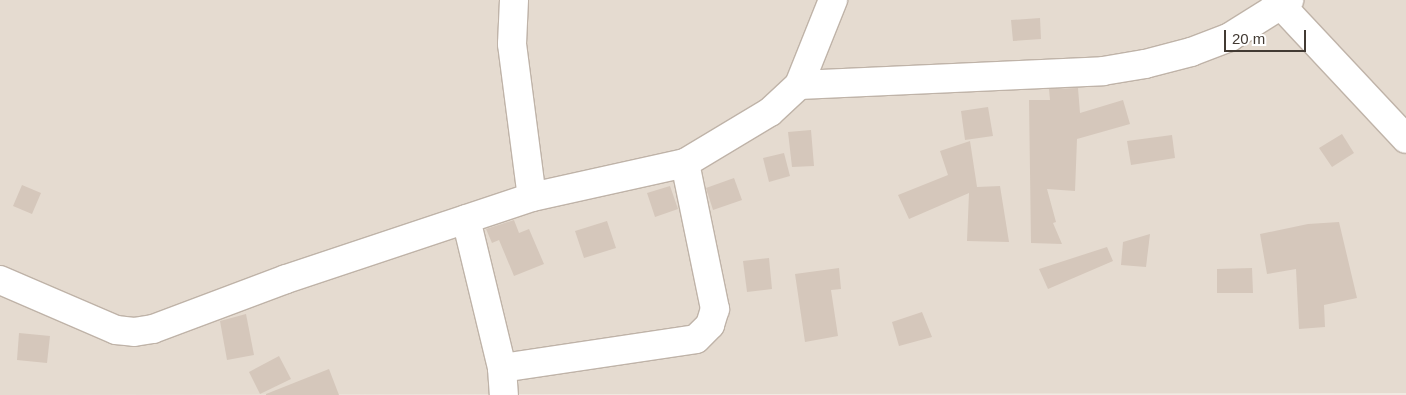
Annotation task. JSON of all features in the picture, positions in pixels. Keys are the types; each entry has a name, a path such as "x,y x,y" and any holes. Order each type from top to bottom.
{"street":[{"path":"514,0 512,44 532,196"},
{"path":"0,280 116,330 134,332 153,329 532,196 686,163 770,112 799,85 833,0"},
{"path":"799,85 1103,71 1145,64 1192,52 1230,37 1282,2 1406,139"},
{"path":"502,368 696,339 710,325 715,308 686,163"},
{"path":"466,219 502,368 504,395"}],"shaded area":[{"path":"0,0 1406,0 1406,393 0,395"}],"building":[{"path":"1040,18 1041,39 1013,41 1011,20"},
{"path":"1078,88 1080,113 1123,100 1130,124 1077,139 1075,191 1047,189 1056,222 1053,223 1062,244 1031,243 1029,100 1050,100 1049,89"},
{"path":"988,107 993,136 965,140 961,111"},
{"path":"811,130 814,166 792,167 788,132"},
{"path":"1342,134 1354,153 1332,167 1319,148"},
{"path":"1172,135 1175,158 1131,165 1127,141"},
{"path":"970,141 977,187 1000,186 1009,242 967,241 969,193 909,219 898,195 948,175 940,151"},
{"path":"784,153 790,176 769,182 763,158"},
{"path":"734,178 742,200 713,210 706,188"},
{"path":"22,185 41,193 32,214 13,206"},
{"path":"670,186 678,209 655,217 647,193"},
{"path":"514,220 519,233 529,229 544,264 514,276 499,240 492,243 486,229"},
{"path":"607,221 616,248 584,258 575,231"},
{"path":"1339,222 1357,298 1324,305 1325,327 1299,329 1296,269 1267,274 1260,234 1308,224"},
{"path":"1150,234 1146,267 1121,265 1123,242"},
{"path":"1107,247 1113,261 1048,289 1039,269"},
{"path":"769,258 772,289 747,292 743,261"},
{"path":"839,268 841,289 831,290 838,336 805,342 795,274"},
{"path":"1252,268 1253,293 1217,293 1217,269"},
{"path":"922,312 932,337 899,346 892,322"},
{"path":"246,314 254,355 227,360 220,321"},
{"path":"19,333 50,336 47,363 17,360"},
{"path":"279,356 291,379 260,394 249,372"},
{"path":"329,369 339,395 266,395 266,394"}]}
